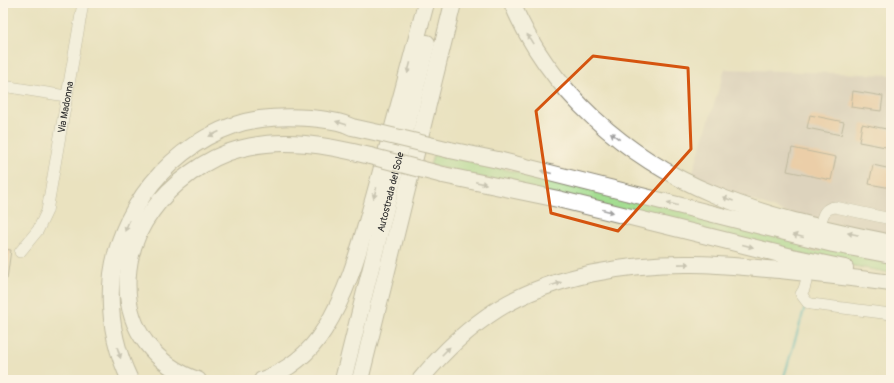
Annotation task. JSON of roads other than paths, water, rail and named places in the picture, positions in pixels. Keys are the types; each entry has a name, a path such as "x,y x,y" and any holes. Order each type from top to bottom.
{"highway":[{"path":"262,380 287,369 302,356 324,330 342,298 364,231 426,3"},
{"name":"Autostrada del Sole","path":"343,380 437,3"},
{"name":"Autostrada del Sole","path":"360,380 453,3"},
{"path":"512,3 517,16 534,46 572,96 607,130 652,162 692,184 749,207 825,228 891,243"},
{"path":"130,380 121,358 113,326 111,307 112,273 122,238 136,205 157,178 171,164 198,142 234,126 259,119 302,118 340,122 352,127 498,160 833,244 891,254"},
{"path":"198,380 173,369 158,356 143,339 132,316 128,297 128,270 136,240 144,222 152,210 172,188 199,166 217,156 257,144 281,142 332,147 443,175 558,199 792,257 891,277"},
{"path":"420,380 434,362 458,339 483,319 520,297 569,279 628,268 694,264 799,272 891,283"}],"street":[{"name":"Via Madonna","path":"20,252 38,230 47,211 83,3"},
{"path":"3,86 66,96"},
{"path":"820,222 824,212 829,208 835,207 891,219"},
{"path":"806,282 801,294 807,302 811,304 891,314"}],"waterway":[{"path":"783,380 805,307"}],"tunnel":[{"path":"810,266 818,233"}]}
